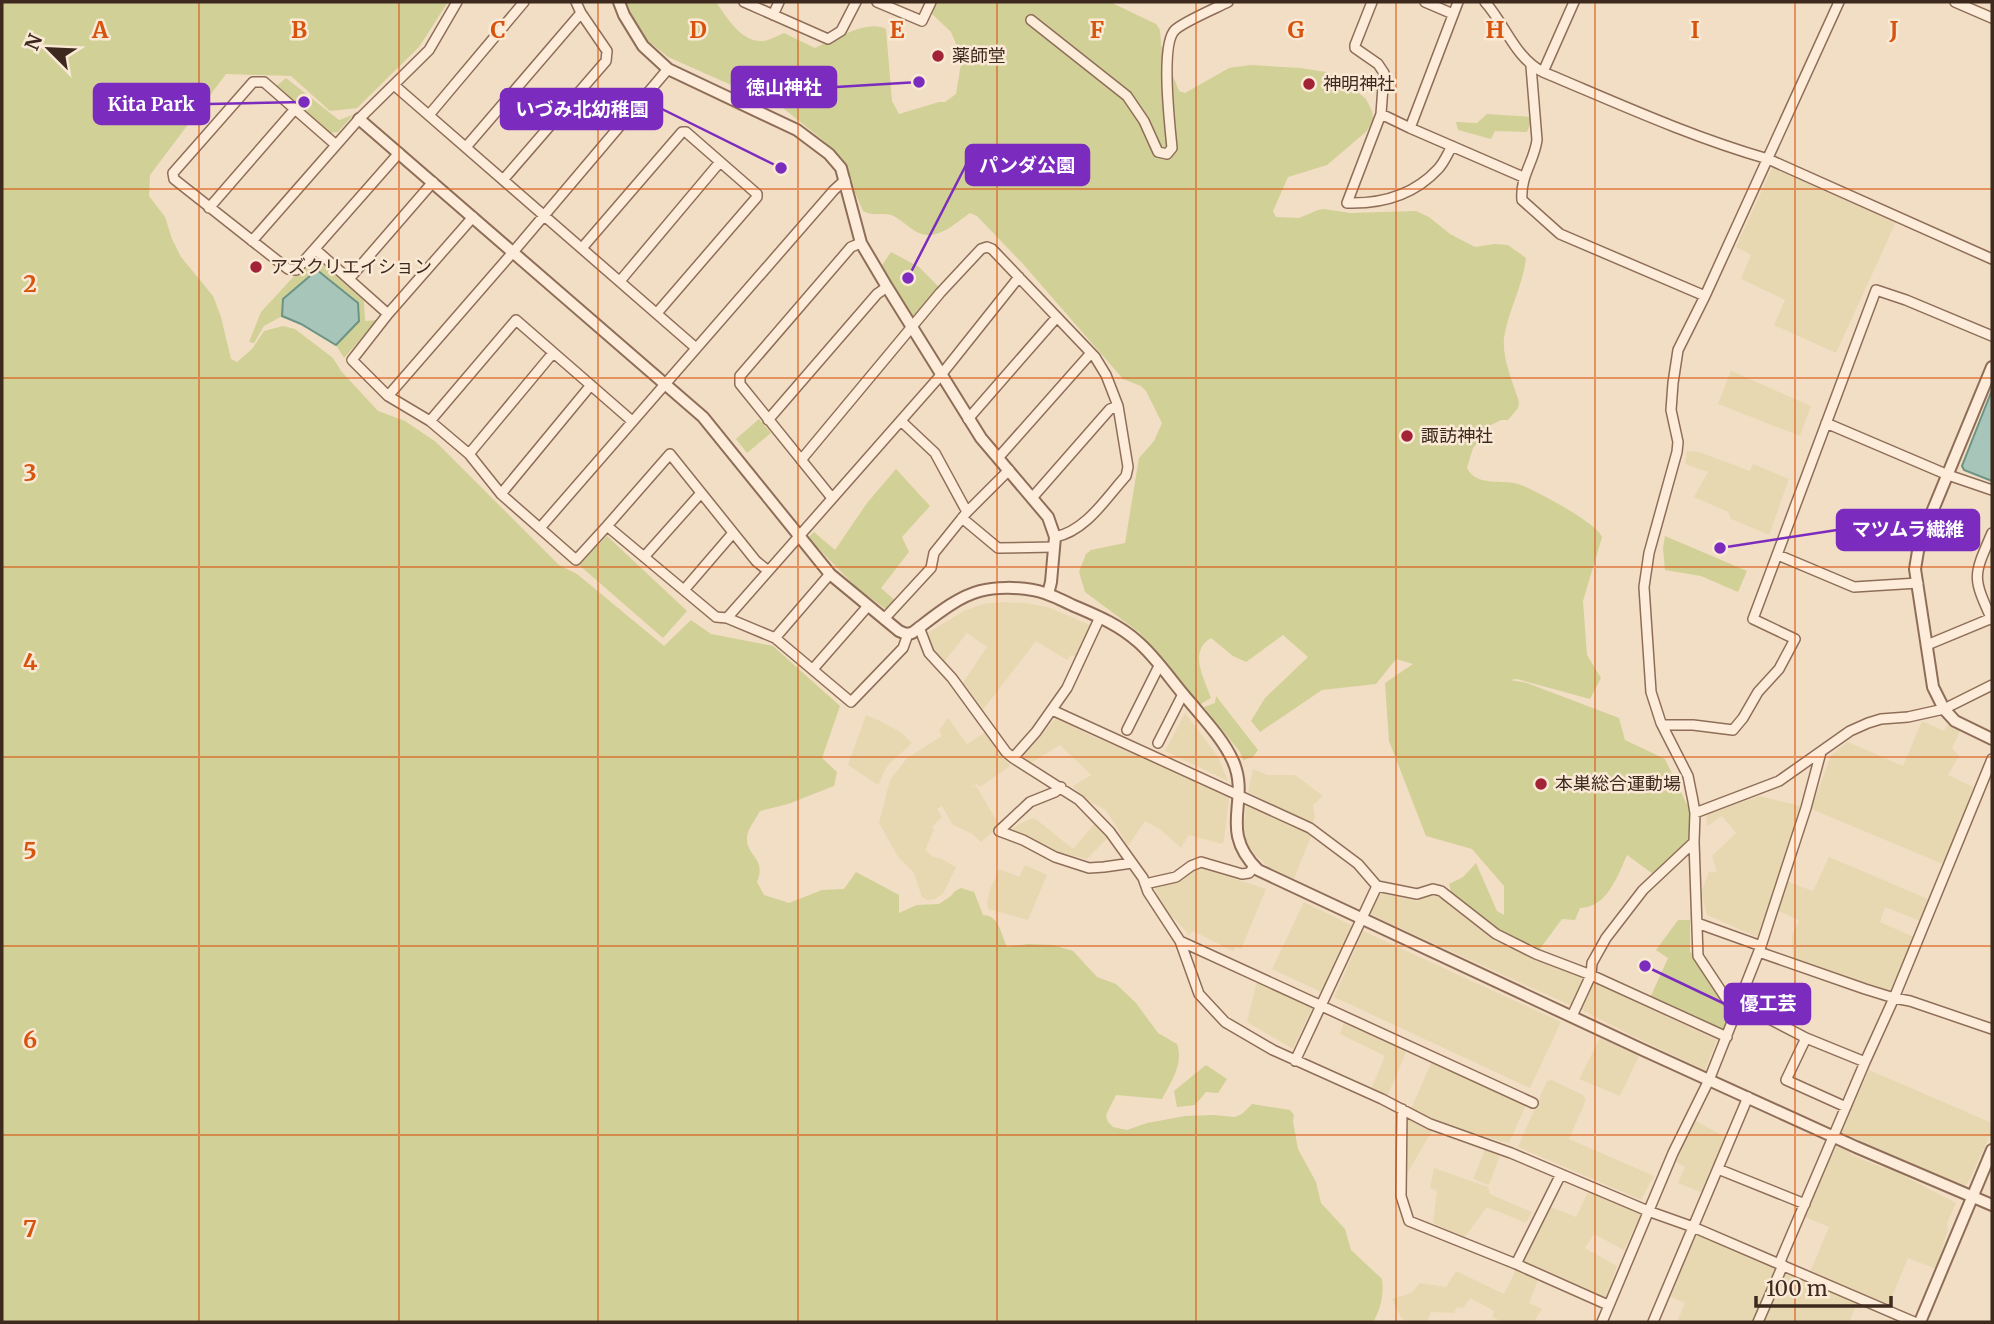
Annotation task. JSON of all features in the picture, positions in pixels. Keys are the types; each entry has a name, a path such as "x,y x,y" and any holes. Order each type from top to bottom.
{"street":[{"path":"252,241 359,119 429,50 457,2"},
{"path":"429,115 524,2"},
{"path":"503,180 606,61 607,51 576,2"},
{"path":"619,2 643,47 668,69 803,134 841,167 861,243 887,287 968,418 1048,517 1054,542 1048,594"},
{"path":"744,2 828,39 841,31 856,2"},
{"path":"773,15 779,2"},
{"path":"877,2 922,21 931,2"},
{"path":"1031,20 1127,96 1144,121 1158,152 1167,154 1172,148 1166,77 1171,37 1176,28 1227,2"},
{"path":"1372,2 1354,45 1378,64 1384,73 1381,114 1348,203 1369,204 1401,195 1423,182 1439,168 1452,146"},
{"path":"1425,2 1453,13"},
{"path":"1410,128 1458,2"},
{"path":"1485,2 1531,66 1677,127 1768,159 1992,259"},
{"path":"1543,72 1574,2"},
{"path":"1839,2 1705,296 1678,349 1671,410 1678,442 1677,452 1649,552 1644,587 1651,692 1662,725 1688,776 1695,813 1698,956 1737,1007 1865,1062"},
{"path":"1955,2 1992,18"},
{"path":"466,147 581,13"},
{"path":"1531,66 1537,140 1523,177 1522,200 1560,234 1705,296"},
{"path":"388,396 668,69"},
{"path":"336,145 264,82 253,82 173,173 174,179 288,269 296,270 399,153"},
{"path":"394,85 696,348"},
{"path":"209,208 295,109"},
{"path":"1381,114 1523,177"},
{"path":"359,119 703,417 831,574 899,631 908,634"},
{"path":"582,248 682,132 757,194 657,313"},
{"path":"620,281 720,162"},
{"path":"540,528 845,180"},
{"path":"349,279 433,182"},
{"path":"473,217 387,314 352,360 388,396 430,421 469,454 501,494 576,560 670,454 756,561 767,570"},
{"path":"832,498 740,384 740,376 851,247 861,243"},
{"path":"801,460 940,293 981,249 987,247 1019,276 1091,353 1106,375 1118,406 1128,467 1126,475 1085,522 1054,542 998,548 965,515 936,453 901,421"},
{"path":"315,249 387,314"},
{"path":"727,618 941,375 1019,276"},
{"path":"768,420 877,294 887,287"},
{"path":"1662,725 1685,724 1733,730 1758,692 1779,669 1795,639 1753,619 1876,290 1992,336"},
{"path":"968,418 1057,317"},
{"path":"430,421 516,320 632,421"},
{"path":"469,454 553,353"},
{"path":"998,458 1091,353"},
{"path":"1992,367 1917,551 1915,569 1933,687 1944,709 1955,721 1992,739"},
{"path":"501,494 591,386"},
{"path":"1032,498 1110,409 1118,406"},
{"path":"1826,423 1948,475 1992,490"},
{"path":"884,619 931,568 934,553 965,515 1009,470"},
{"path":"645,557 701,493"},
{"path":"607,526 716,617 727,618 775,638 852,702 903,648 908,634 942,611 980,591 1031,590 1048,594 1100,617 1122,628 1140,643 1230,755 1239,780 1236,834 1254,867 1288,886 1709,1080 1992,1205"},
{"path":"684,590 733,533"},
{"path":"1927,645 1992,619 1977,587 1976,575 1992,533"},
{"path":"1778,555 1854,587 1917,583"},
{"path":"775,638 831,574"},
{"path":"813,669 868,606"},
{"path":"1013,758 1067,688 1100,617"},
{"path":"919,627 929,653 1006,752 1079,800 1101,821 1132,863 1180,940 1199,994 1225,1022 1295,1060 1430,1124 1511,1153 1648,1211 1693,1227 1914,1322"},
{"path":"1127,730 1159,666"},
{"path":"1695,813 1779,781 1850,731 1868,723 1944,709 1992,685"},
{"path":"1158,743 1183,694"},
{"path":"1052,710 1310,828 1358,864 1377,886 1418,894 1433,889 1441,891 1496,934 1727,1037"},
{"path":"1602,1322 1687,1122 1727,1037 1760,949 1806,808 1821,752"},
{"path":"1758,1322 1992,760"},
{"path":"1061,787 1030,802 999,831 1055,857 1089,868 1132,863"},
{"path":"1572,1016 1591,975 1592,963 1619,921 1643,890 1694,842"},
{"path":"1145,884 1176,877 1201,862 1242,874 1249,873 1254,867"},
{"path":"1295,1060 1377,886"},
{"path":"1697,923 1894,998 1992,1029"},
{"path":"1180,940 1533,1103"},
{"path":"1806,1038 1786,1080 1846,1107"},
{"path":"1653,1322 1748,1097"},
{"path":"1402,1109 1401,1196 1409,1221 1608,1305"},
{"path":"1920,1322 1992,1150"},
{"path":"1718,1169 1805,1204"},
{"path":"1516,1264 1562,1174"}],"shaded area":[{"path":"2,2 448,2 419,47 357,108 330,111 291,76 226,74 150,175 149,196 165,217 181,257 213,296 231,359 237,362 252,349 264,331 283,326 295,329 333,358 341,371 378,411 405,421 436,442 559,565 577,574 664,646 691,620 711,634 773,646 840,706 822,758 837,772 834,786 788,804 760,811 748,831 748,844 760,868 757,882 764,895 789,903 822,890 844,889 856,872 899,895 899,913 917,905 939,904 961,888 974,892 983,915 996,922 1007,947 1053,945 1073,951 1097,977 1116,984 1136,1003 1158,1033 1177,1044 1179,1052 1176,1073 1162,1099 1116,1095 1106,1115 1108,1122 1113,1127 1127,1130 1147,1123 1185,1116 1235,1117 1252,1104 1290,1110 1294,1115 1298,1149 1316,1182 1321,1203 1345,1229 1351,1250 1382,1279 1381,1301 1374,1321 2,1322"},
{"path":"624,2 716,2 744,36 759,41 784,33 815,48 860,29 886,29 892,101 899,114 945,102 956,94 962,58 951,32 930,12 936,2 1110,2 1156,24 1179,91 1185,93 1229,68 1250,65 1326,72 1345,81 1366,99 1372,111 1373,119 1367,131 1327,165 1288,177 1273,211 1276,217 1299,218 1324,209 1350,213 1416,211 1475,247 1508,245 1526,258 1504,338 1506,362 1519,402 1518,408 1508,420 1501,420 1489,426 1473,448 1467,468 1477,478 1514,483 1540,494 1578,516 1602,537 1583,601 1587,655 1601,678 1590,699 1517,679 1510,680 1527,683 1619,718 1625,740 1665,759 1689,809 1689,839 1653,874 1627,855 1604,897 1589,907 1580,908 1575,920 1562,919 1536,954 1453,900 1449,884 1463,877 1476,863 1497,911 1504,915 1504,886 1472,849 1426,836 1389,741 1385,683 1413,664 1396,659 1376,684 1322,690 1260,732 1251,721 1265,698 1308,657 1283,635 1246,662 1233,656 1211,638 1200,650 1199,658 1211,698 1199,705 1140,633 1085,592 1079,572 1086,554 1091,550 1125,543 1139,458 1154,441 1162,423 1146,391 1141,386 1123,379 1023,264 977,216 970,213 944,231 930,235 915,231 891,215 863,211 840,158 824,141 783,108 668,57 639,34"},
{"path":"286,78 339,120 353,115 338,132 329,133 274,88"},
{"path":"1487,114 1533,117 1527,132 1495,131 1491,139 1458,130 1456,122 1477,123"},
{"path":"1772,168 1896,222 1836,353 1774,325 1785,300 1741,279 1751,255 1736,247"},
{"path":"891,252 919,267 940,288 913,316 908,314 880,268"},
{"path":"318,260 364,301 365,321 377,320 344,358 336,345 359,321 314,271 283,299 282,316 264,326 254,343 249,342 261,312 308,261"},
{"path":"317,270 358,303 359,321 336,345 282,316 283,299"},
{"path":"1731,371 1811,406 1800,436 1718,404"},
{"path":"1992,390 1992,481 1964,470 1962,466"},
{"path":"759,419 771,433 747,453 736,439"},
{"path":"1687,451 1699,452 1750,471 1753,464 1789,479 1769,535 1731,519 1728,512 1694,497 1708,472 1685,464"},
{"path":"896,469 930,506 902,537 909,552 881,588 898,603 890,612 858,589 808,538 814,532 835,550 867,503"},
{"path":"607,536 687,611 663,638 579,565"},
{"path":"1665,536 1747,571 1738,592 1701,576 1665,570"},
{"path":"1001,602 1048,607 1095,627 1081,659 1071,655 1067,660 1036,641 982,711 962,684 987,647 967,633 944,662 931,650 927,633 966,610"},
{"path":"1216,696 1258,750 1253,757 1243,760 1240,752 1204,707 1215,703"},
{"path":"1185,713 1218,757 1228,781 1165,751"},
{"path":"866,715 902,733 912,743 887,766 878,785 848,765"},
{"path":"948,718 967,744 986,732 1010,766 980,787 977,784 970,788 976,786 1000,826 981,842 971,833 953,825 942,806 937,809 942,817 932,827 934,830 925,850 933,857 956,867 943,894 928,900 922,897 914,873 898,857 879,823 890,780 907,758 942,736 939,730"},
{"path":"1056,718 1094,737 1226,792 1229,798 1222,844 1189,835 1181,848 1161,830 1145,821 1128,846 1106,810 1083,798 1073,786 1091,775 1060,745 1029,764 1024,754"},
{"path":"1922,721 1944,731 1949,723 1962,727 1952,748 1959,756 1948,775 1973,787 1945,865 1811,809 1831,755 1848,742 1903,766"},
{"path":"1253,769 1268,775 1295,775 1323,796 1313,805 1315,818 1311,824 1248,792"},
{"path":"1760,796 1804,807 1757,937 1707,915 1701,892 1709,872 1717,872 1712,856 1736,833 1722,816 1707,826 1706,814"},
{"path":"1247,802 1312,834 1294,879 1269,867 1254,854 1246,840 1244,822"},
{"path":"1033,818 1073,849 1096,822 1109,837 1087,859 1049,851 1009,831"},
{"path":"1829,857 1928,899 1920,921 1885,907 1880,922 1914,937 1891,993 1793,960 1792,936 1799,920 1774,909 1784,880 1813,891"},
{"path":"1025,865 1047,875 1028,920 988,909 990,889 999,869 1019,877"},
{"path":"1200,867 1266,889 1241,949 1236,947 1233,951 1193,931 1188,936 1165,910 1157,895 1155,888 1179,880"},
{"path":"1379,893 1417,901 1430,894 1440,894 1495,941 1586,978 1572,1006 1369,914"},
{"path":"1304,902 1353,926 1321,992 1272,969"},
{"path":"1678,920 1690,920 1690,951 1723,1004 1729,1009 1731,1015 1723,1032 1650,998 1668,958 1656,950"},
{"path":"1363,931 1561,1022 1530,1088 1334,997"},
{"path":"1257,981 1313,1006 1293,1049 1247,1022"},
{"path":"1594,982 1717,1040 1705,1070 1580,1009"},
{"path":"1344,1022 1407,1050 1387,1097 1371,1089 1385,1056 1340,1034"},
{"path":"1600,1038 1639,1056 1620,1096 1579,1079"},
{"path":"1432,1061 1526,1105 1509,1143 1463,1131 1411,1109"},
{"path":"1206,1065 1227,1079 1218,1093 1206,1092 1195,1105 1177,1107 1174,1091"},
{"path":"1869,1070 1992,1123 1992,1131 1968,1183 1963,1187 1841,1132"},
{"path":"1552,1080 1583,1095 1586,1100 1569,1139 1654,1176 1641,1200 1518,1147 1547,1081"},
{"path":"1407,1116 1433,1129 1404,1179"},
{"path":"1694,1120 1725,1137 1703,1193 1678,1183 1685,1167 1676,1162"},
{"path":"1835,1146 1883,1168 1887,1167 1956,1203 1947,1223 1948,1229 1936,1269 1908,1258 1888,1306 1810,1272 1829,1227 1805,1217"},
{"path":"1486,1147 1501,1153 1489,1185 1473,1179"},
{"path":"1434,1168 1488,1187 1490,1194 1532,1212 1526,1223 1487,1207 1464,1238 1433,1223 1437,1191 1430,1188"},
{"path":"1589,1190 1642,1212 1624,1250 1594,1234 1585,1248 1617,1266 1607,1298 1520,1264 1548,1206 1576,1217"},
{"path":"1697,1232 1775,1266 1776,1272 1756,1322 1677,1322 1685,1303 1668,1296 1691,1237"},
{"path":"1516,1270 1538,1280 1529,1303 1542,1309 1534,1322 1503,1322 1492,1317 1494,1311 1470,1298 1463,1308 1457,1307 1454,1313 1431,1312 1427,1322 1413,1322 1402,1319 1392,1299 1411,1293 1420,1283 1446,1287 1456,1271 1504,1294"},
{"path":"1787,1270 1858,1301 1849,1322 1762,1322 1782,1274"}],"place":[{"name":"薬師堂","path":"938,56"},
{"name":"徳山神社","path":"919,82"},
{"name":"神明神社","path":"1309,84"},
{"name":"Kita Park","path":"304,102"},
{"name":"いづみ北幼稚園","path":"781,168"},
{"name":"アズクリエイション","path":"256,267"},
{"name":"パンダ公園","path":"908,278"},
{"name":"諏訪神社","path":"1407,436"},
{"name":"マツムラ繊維","path":"1720,548"},
{"name":"本巣総合運動場","path":"1541,784"},
{"name":"優工芸","path":"1645,966"}]}
